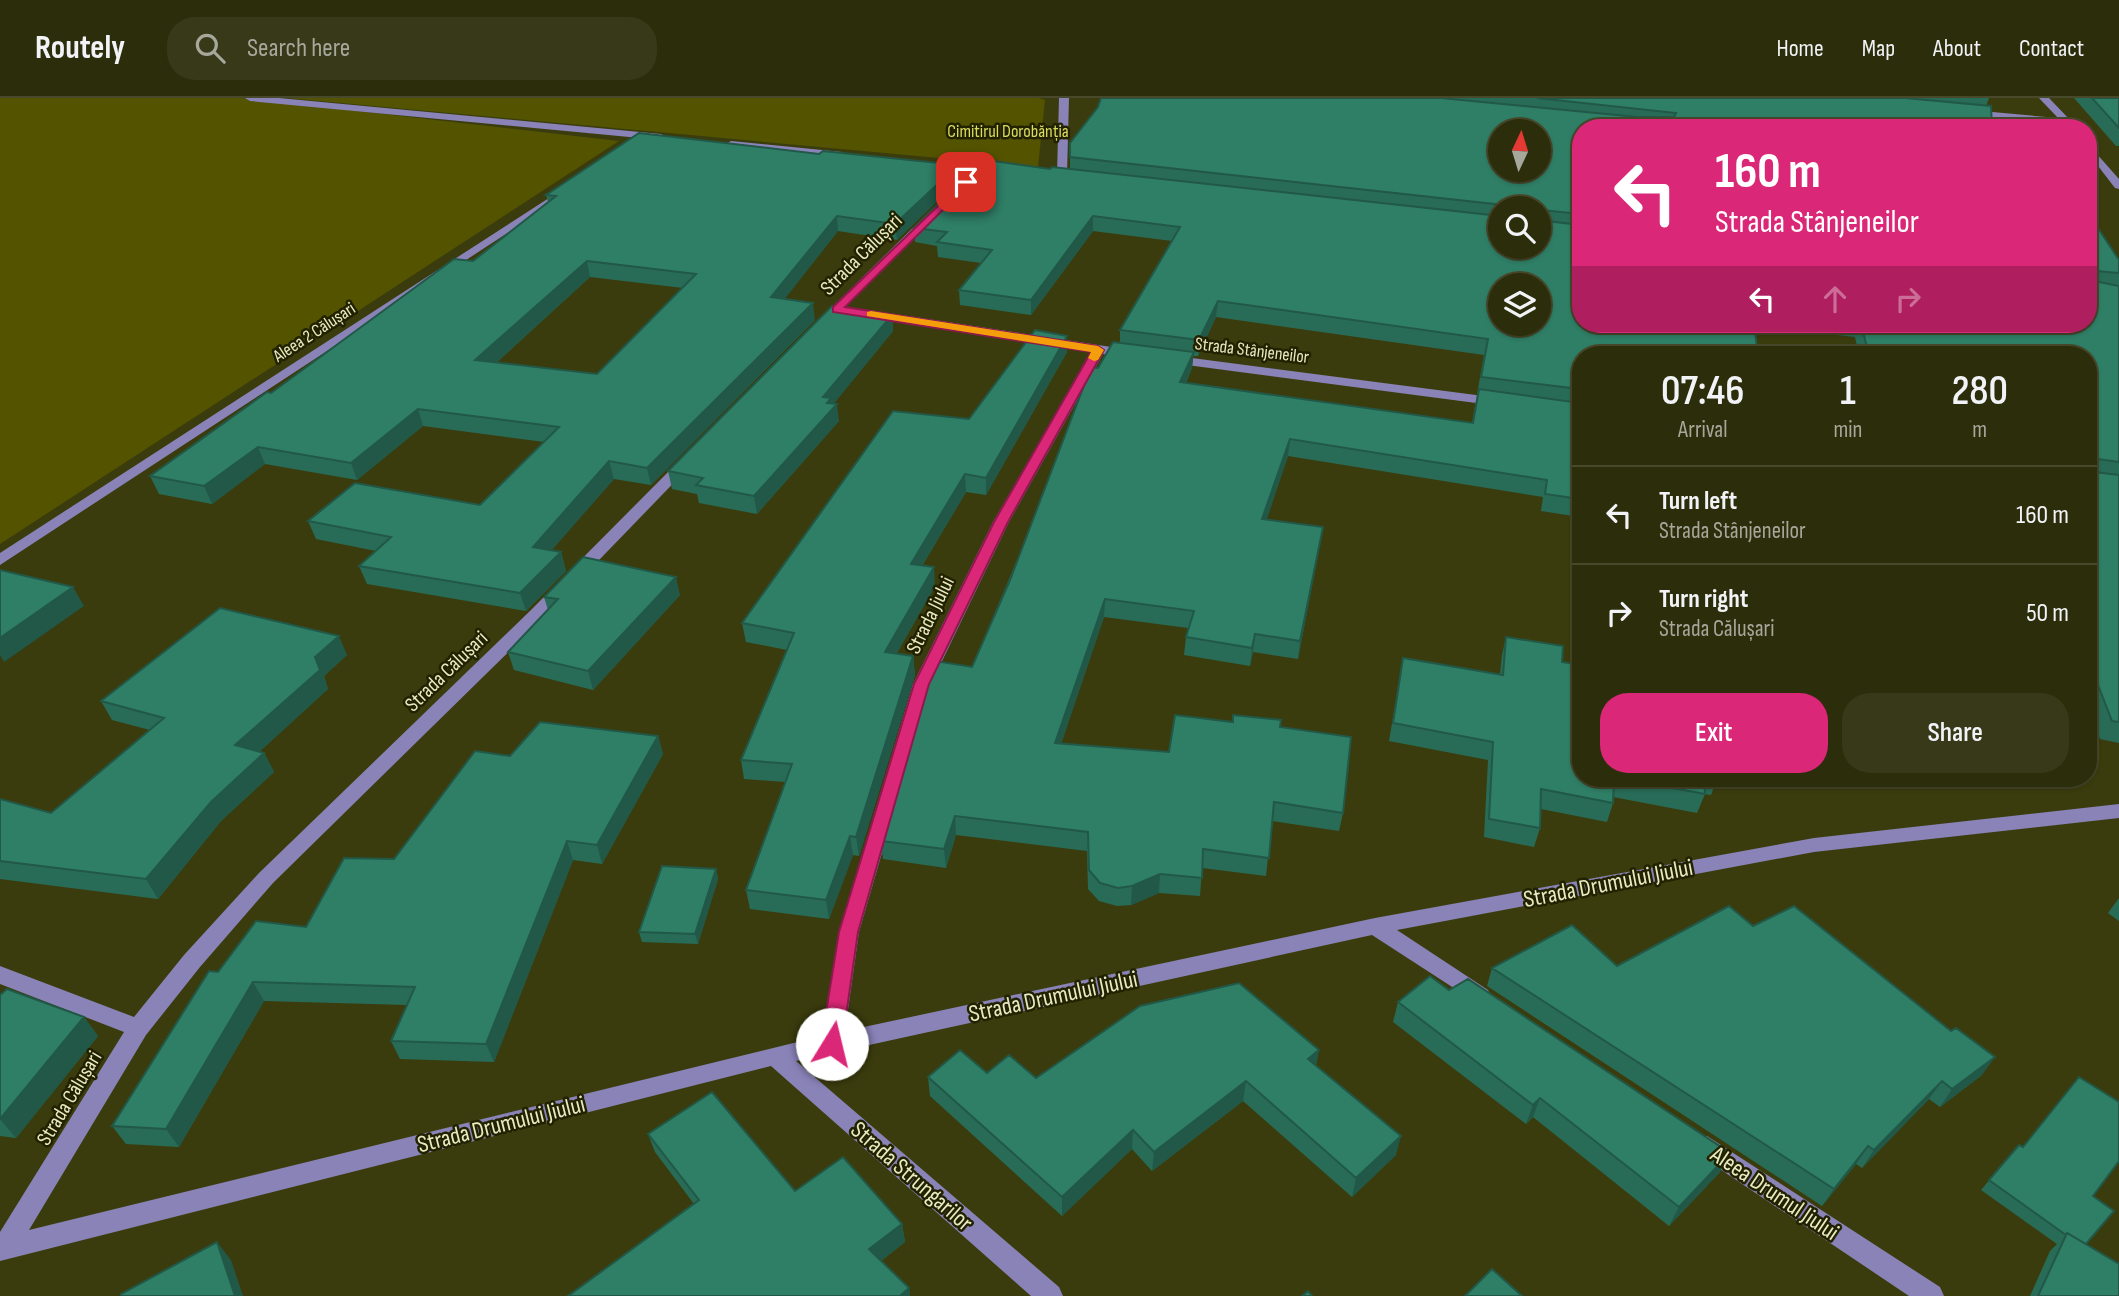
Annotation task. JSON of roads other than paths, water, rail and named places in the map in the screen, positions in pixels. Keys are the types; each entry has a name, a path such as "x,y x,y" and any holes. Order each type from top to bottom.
{"street":[{"path":"250,98 674,138"},
{"path":"1062,175 1064,98"},
{"path":"2044,98 2063,119"},
{"path":"1958,111 2021,119"},
{"path":"629,148 647,135"},
{"path":"715,142 851,156"},
{"path":"2097,156 2113,172 2119,186"},
{"path":"919,163 970,175 1012,171"},
{"path":"1049,174 1075,176"},
{"name":"Aleea 2 Călușari","path":"0,560 575,184"},
{"name":"Strada Călușari","path":"808,339 946,201"},
{"name":"Strada Stânjeneilor","path":"836,309 1098,350 1511,403"},
{"name":"Strada Jiului","path":"832,1044 849,932 922,684 1001,522 1098,350"},
{"name":"Strada Călușari","path":"2,1248 138,1028 192,961 266,878 537,614 701,447"},
{"name":"Strada Drumului Jiului","path":"2,1248 775,1056 1375,926 1814,845 2119,811"},
{"path":"1375,926 1503,1011"},
{"path":"0,975 138,1028"},
{"name":"Strada Strungarilor","path":"775,1056 1049,1296"},
{"name":"Aleea Drumul Jiului","path":"1688,1134 1931,1296"}],"park label":[{"name":"Cimitirul Dorobănția","path":"1008,131"}]}
